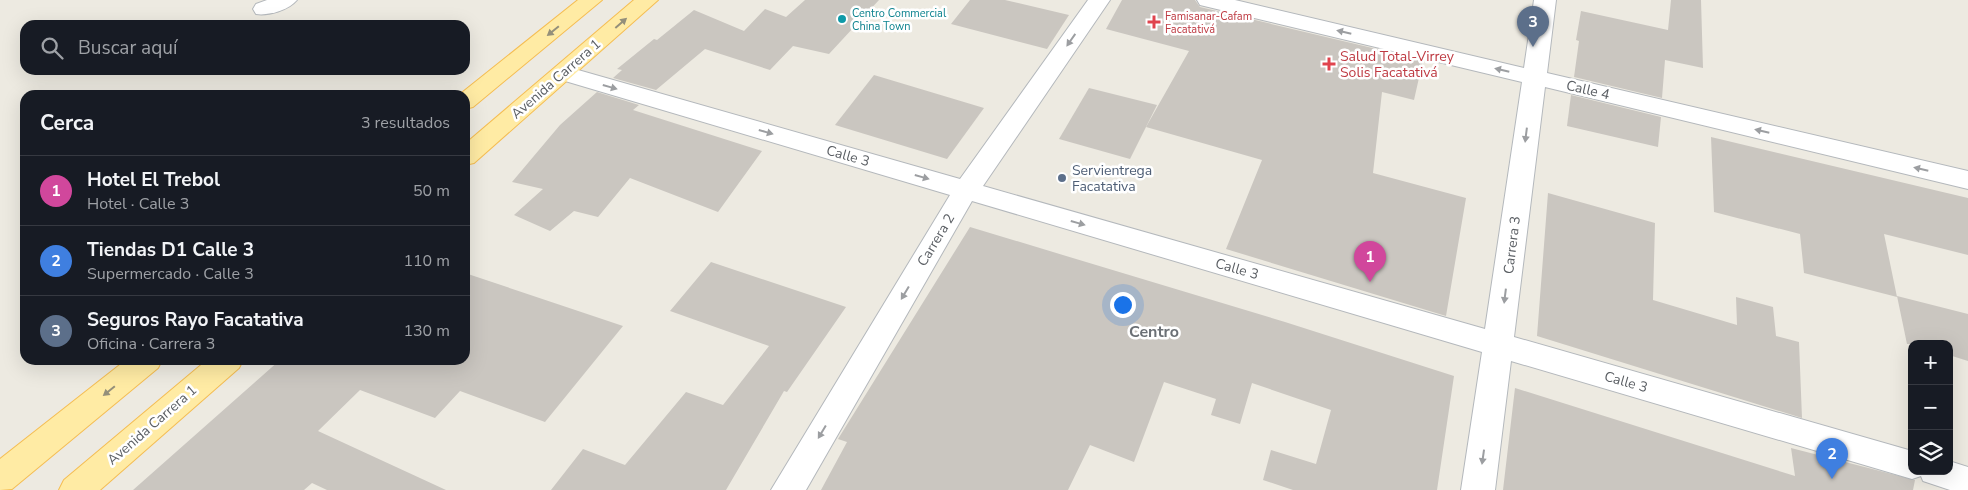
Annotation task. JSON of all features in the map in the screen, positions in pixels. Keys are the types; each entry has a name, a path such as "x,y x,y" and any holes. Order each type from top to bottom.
{"main road":[{"path":"470,98 591,0"},
{"name":"Avenida Carrera 1","path":"470,153 647,0"},
{"path":"0,479 140,365"},
{"name":"Avenida Carrera 1","path":"76,490 222,365"}],"street":[{"path":"264,9 286,0"},
{"name":"Carrera 2","path":"788,490 966,190 1099,0"},
{"name":"Calle 4","path":"1208,0 1968,180"},
{"name":"Carrera 3","path":"1478,490 1545,0"},
{"name":"Calle 3","path":"563,73 1908,463"},
{"path":"1948,475 1968,481"}],"building":[{"path":"805,0 879,0 829,54 793,46 770,70 705,49 656,90 613,78 622,70 617,69 694,10 744,31 765,9 786,17"},
{"path":"970,0 1005,0 1069,15 1047,49 951,24"},
{"path":"1122,0 1195,0 1200,7 1423,60 1414,100 1382,92 1373,173 1466,198 1446,316 1226,249 1262,160 1146,127 1189,51 1106,29"},
{"path":"1671,0 1701,0 1703,68 1665,60 1662,98 1574,77 1579,41 1576,40 1581,11 1668,30"},
{"path":"874,75 984,108 947,159 835,125"},
{"path":"1089,88 1157,105 1130,159 1059,139"},
{"path":"597,92 639,105 633,110 762,151 718,212 630,178 598,217 574,211 550,231 514,215 543,189 512,182 560,125"},
{"path":"1571,95 1661,117 1658,147 1567,126"},
{"path":"1711,137 1968,198 1968,255 1884,234 1897,297 1804,273 1800,234 1714,212"},
{"path":"1548,193 1655,223 1653,300 1737,325 1736,297 1773,307 1776,336 1799,342 1802,418 1537,336"},
{"path":"970,227 1285,322 1454,376 1437,490 1293,490 1263,480 1271,450 1316,464 1331,410 1252,383 1240,424 1211,415 1216,399 1164,382 1134,462 1090,445 1068,490 821,490 847,442 838,439"},
{"path":"711,262 846,307 787,392 784,391 726,490 551,490 583,449 625,465 686,392 723,405 769,346 670,311"},
{"path":"470,275 623,326 545,422 460,391 435,418 360,390 318,431 446,490 327,490 312,483 304,490 133,490 274,365 470,365"},
{"path":"1897,296 1968,314 1968,361 1953,356 1953,340 1908,340 1907,344"},
{"path":"1515,388 1795,476 1791,448 1915,480 1913,490 1503,490"}],"place":[{"name":"Centro Commercial China Town","path":"842,19"},
{"name":"Famisanar-Cafam Facatativá","path":"1154,22"},
{"name":"Seguros Rayo Facatativa","path":"1533,47"},
{"name":"Salud Total-Virrey Solis Facatativá","path":"1329,64"},
{"name":"Servientrega Facatativa","path":"1062,178"},
{"name":"Hotel El Trebol","path":"1370,282"},
{"name":"Tiendas D1 Calle 3","path":"1832,479"}],"district":[{"name":"Centro","path":"1154,332"}]}
